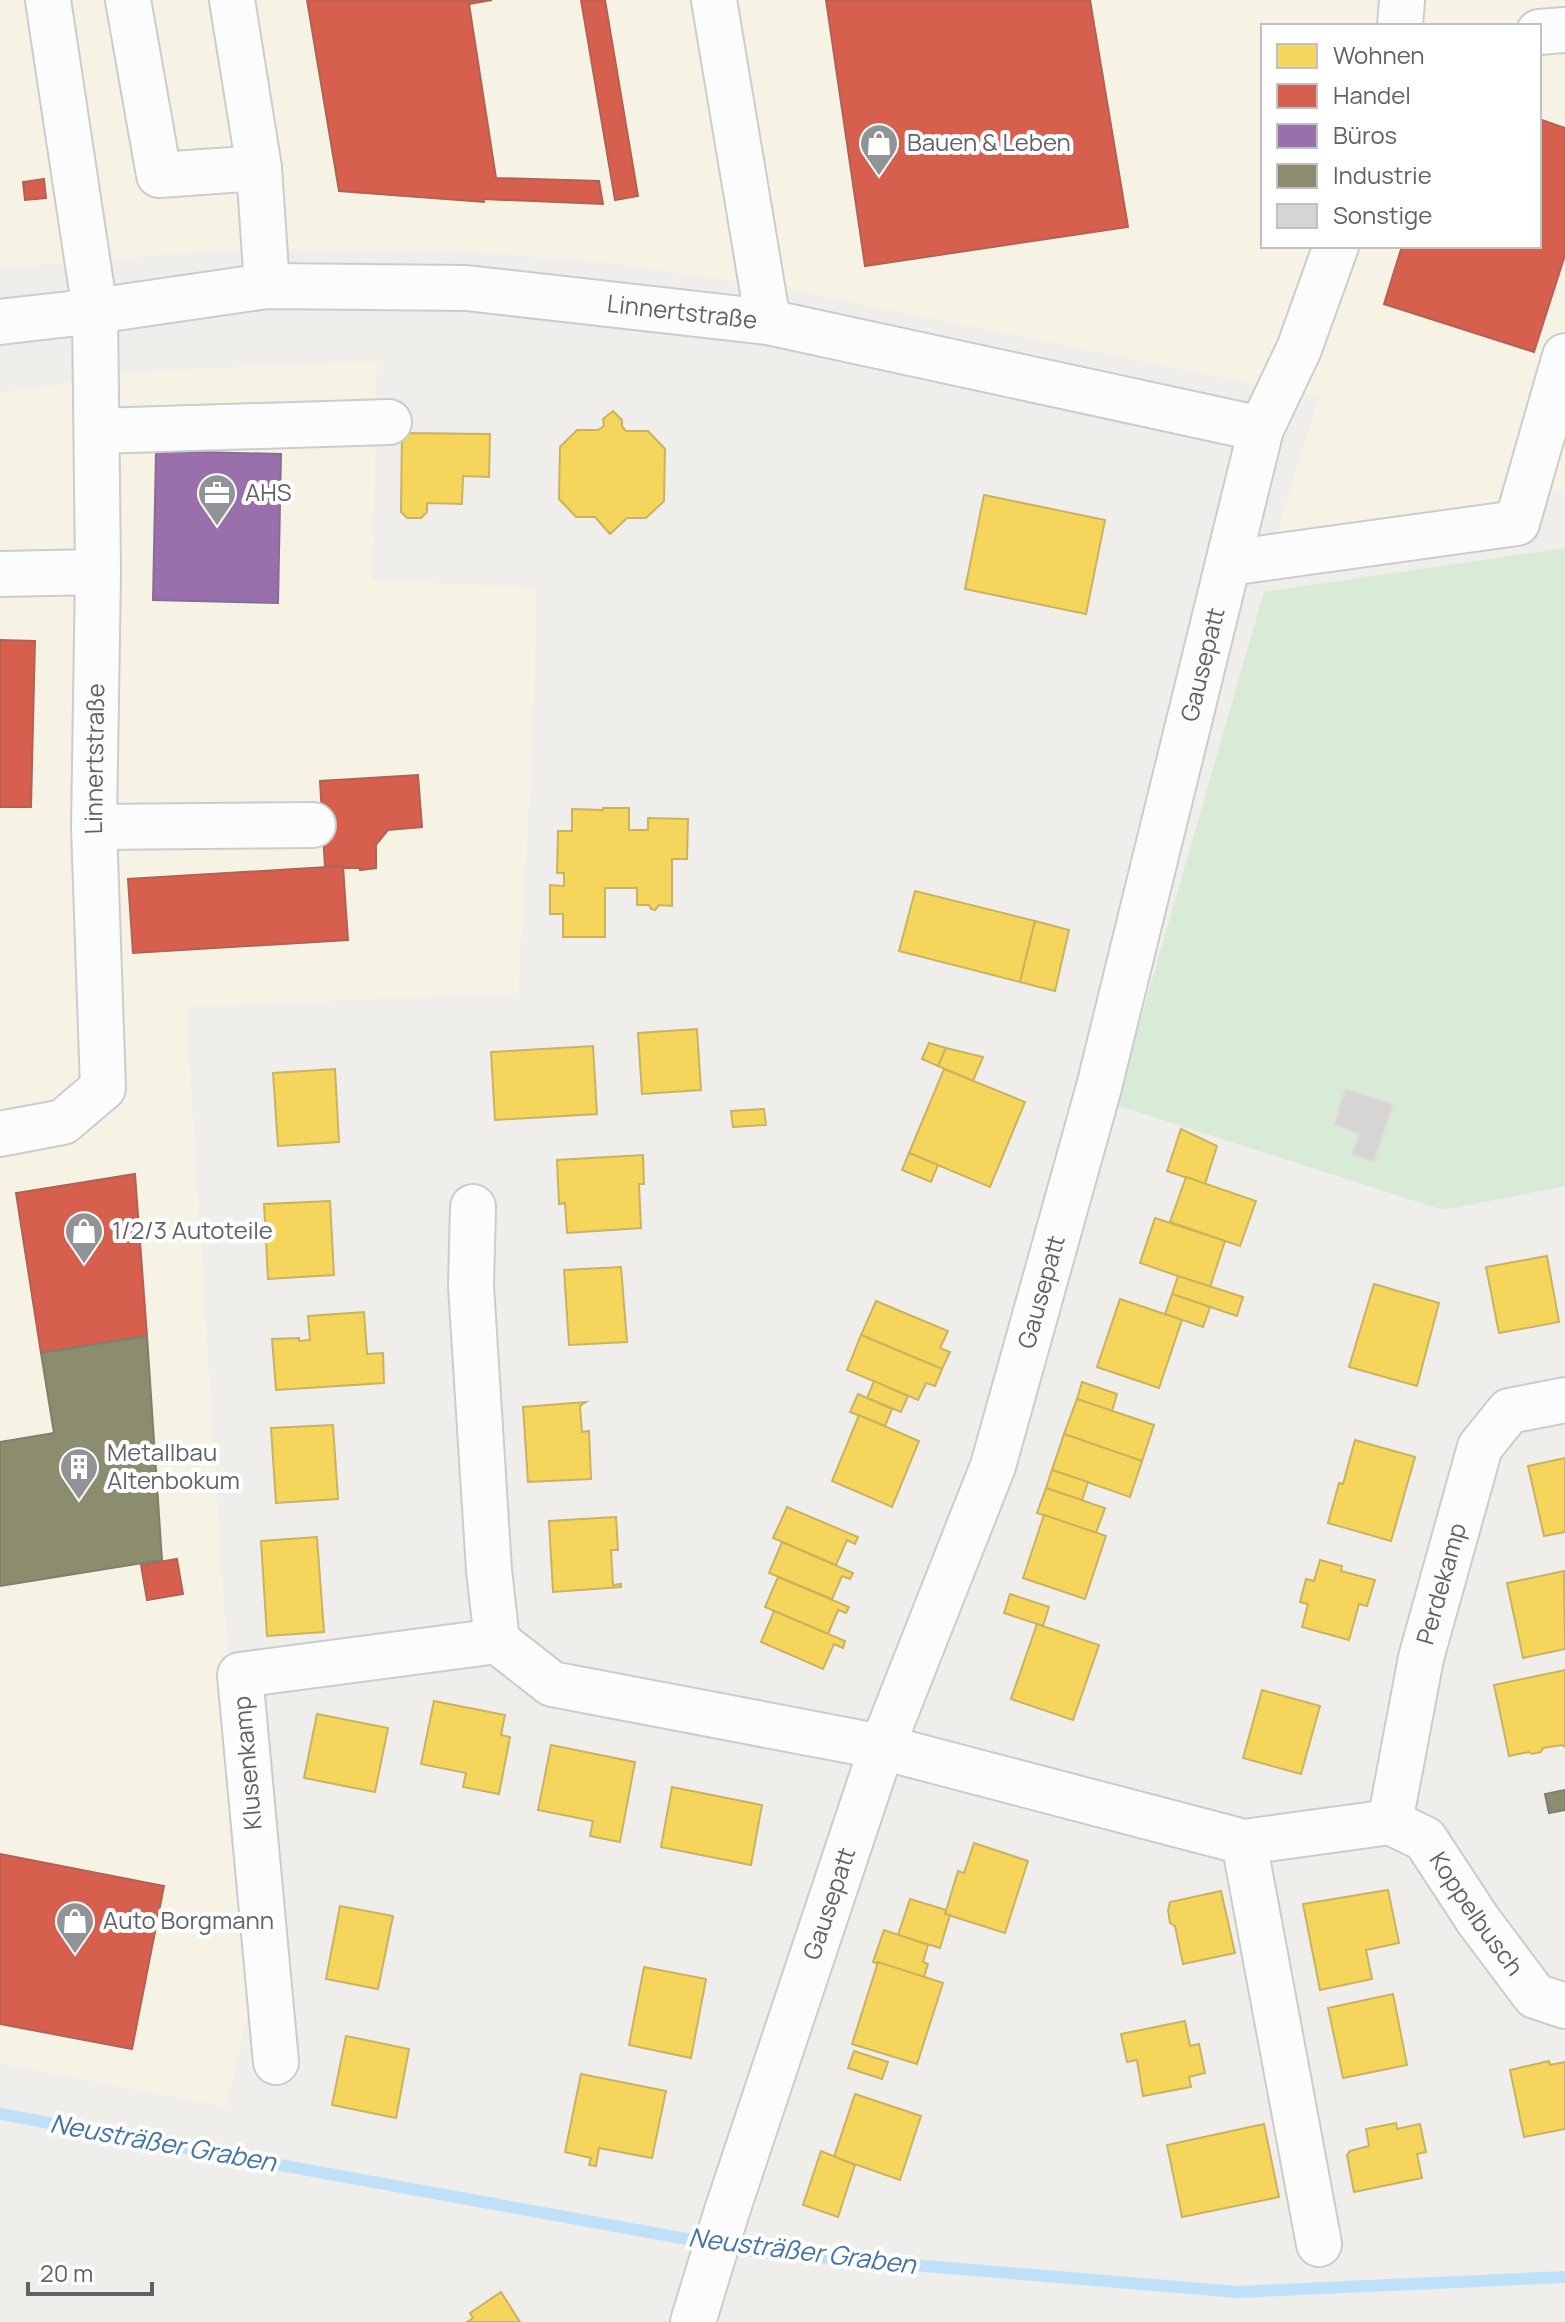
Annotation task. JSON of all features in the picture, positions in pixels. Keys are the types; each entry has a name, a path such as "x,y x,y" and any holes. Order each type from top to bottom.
{"street":[{"path":"48,0 95,311"},
{"path":"128,0 159,175 259,168"},
{"path":"232,0 259,168 267,286"},
{"path":"714,0 768,322"},
{"path":"1400,24 1402,0"},
{"path":"1541,32 1565,30"},
{"name":"Gausepatt","path":"693,2322 882,1747 993,1466 1099,1087 1261,429 1299,349 1335,248"},
{"name":"Linnertstraße","path":"0,322 267,286 466,288 768,322 1261,429"},
{"name":"Linnertstraße","path":"0,1134 63,1122 103,1088 94,827 98,572 95,311"},
{"path":"1229,563 1517,523 1565,356"},
{"path":"97,431 389,422"},
{"path":"0,574 98,572"},
{"path":"94,827 313,825"},
{"path":"473,1207 471,1286 489,1570 497,1641 552,1684 882,1747 1244,1842 1390,1822"},
{"name":"Perdekamp","path":"1390,1822 1421,1658 1480,1447 1509,1411 1565,1400"},
{"name":"Klusenkamp","path":"276,2062 240,1675 497,1641"},
{"name":"Koppelbusch","path":"1390,1822 1425,1839 1478,1920 1535,1996 1565,2006"},
{"path":"1244,1842 1319,2244"}],"shaded area":[{"path":"0,0 1565,0 1565,490 1275,539 1319,397 786,289 604,262 445,250 236,249 0,268"},
{"path":"377,361 372,580 536,588 533,735 518,993 186,1007 220,1551 253,1993 226,2107 0,2063 0,393 151,371"}],"green space":[{"path":"1565,548 1565,1186 1443,1210 1116,1105 1264,592"}],"building: Wohnen":[{"path":"613,411 622,420 626,431 648,431 665,449 664,501 646,518 627,518 610,534 595,517 576,517 559,499 560,447 577,430 598,430 604,426 603,419"},
{"path":"402,433 490,434 489,477 463,476 462,504 427,503 427,512 421,518 407,518 401,512"},
{"path":"984,495 1105,520 1086,614 965,589"},
{"path":"629,808 629,830 648,830 648,818 688,819 687,859 672,859 672,906 659,905 655,910 651,909 649,905 637,905 637,888 605,888 605,937 563,937 563,914 550,914 550,885 564,886 564,873 557,873 558,831 572,831 572,809"},
{"path":"915,891 1035,921 1020,982 899,951"},
{"path":"1035,921 1069,930 1055,991 1020,982"},
{"path":"697,1029 701,1090 642,1094 638,1033"},
{"path":"929,1043 946,1048 938,1066 922,1059"},
{"path":"593,1046 597,1114 495,1120 491,1052"},
{"path":"946,1048 983,1057 973,1081 938,1066"},
{"path":"335,1069 339,1142 278,1146 273,1073"},
{"path":"944,1069 1025,1102 990,1187 909,1153"},
{"path":"764,1109 766,1125 733,1127 731,1111"},
{"path":"1181,1129 1217,1146 1205,1184 1167,1171"},
{"path":"909,1153 938,1165 931,1182 902,1170"},
{"path":"643,1155 644,1184 639,1184 641,1228 567,1233 565,1203 559,1204 557,1160"},
{"path":"1186,1177 1256,1201 1240,1246 1170,1222"},
{"path":"330,1201 334,1275 268,1279 264,1204"},
{"path":"1155,1218 1225,1241 1210,1287 1140,1263"},
{"path":"1547,1256 1559,1322 1499,1333 1486,1267"},
{"path":"621,1267 627,1342 569,1345 564,1270"},
{"path":"1178,1276 1243,1297 1237,1316 1172,1294"},
{"path":"1374,1284 1439,1303 1417,1386 1349,1367"},
{"path":"1172,1294 1210,1307 1203,1327 1165,1314"},
{"path":"1120,1299 1182,1320 1159,1388 1097,1367"},
{"path":"876,1301 948,1331 940,1348 950,1352 942,1369 861,1335"},
{"path":"364,1312 367,1354 383,1353 384,1383 276,1390 272,1339 310,1340 308,1316"},
{"path":"861,1335 942,1369 935,1386 926,1383 918,1400 847,1370"},
{"path":"874,1381 908,1396 901,1412 867,1398"},
{"path":"1082,1382 1117,1394 1112,1411 1077,1399"},
{"path":"858,1394 892,1409 885,1426 850,1412"},
{"path":"1077,1399 1154,1425 1142,1461 1064,1434"},
{"path":"586,1402 580,1406 582,1432 589,1431 591,1479 528,1482 523,1407"},
{"path":"859,1415 919,1441 892,1507 832,1481"},
{"path":"333,1425 338,1499 276,1503 271,1428"},
{"path":"1064,1434 1142,1461 1130,1497 1052,1470"},
{"path":"1355,1440 1415,1457 1391,1541 1328,1523"},
{"path":"1565,1458 1565,1532 1544,1536 1528,1466"},
{"path":"1052,1470 1088,1482 1082,1500 1046,1488"},
{"path":"1046,1488 1105,1508 1096,1533 1037,1513"},
{"path":"787,1507 858,1537 855,1544 847,1540 836,1565 773,1538"},
{"path":"1044,1515 1106,1536 1085,1599 1023,1578"},
{"path":"616,1517 618,1550 611,1550 613,1585 621,1584 621,1587 553,1592 549,1521"},
{"path":"317,1537 324,1632 267,1636 261,1541"},
{"path":"782,1542 853,1573 850,1579 842,1576 832,1599 769,1573"},
{"path":"1320,1560 1342,1566 1341,1571 1375,1580 1367,1606 1359,1604 1349,1640 1302,1627 1308,1604 1300,1602 1306,1579 1314,1581"},
{"path":"1564,1571 1565,1649 1523,1658 1507,1583"},
{"path":"778,1577 849,1607 846,1613 838,1610 828,1634 765,1607"},
{"path":"1010,1594 1049,1607 1043,1626 1004,1613"},
{"path":"774,1611 845,1641 843,1648 834,1644 823,1669 761,1642"},
{"path":"1037,1624 1099,1645 1073,1720 1011,1699"},
{"path":"1565,1670 1565,1747 1543,1748 1541,1752 1509,1756 1494,1685"},
{"path":"1262,1690 1320,1706 1301,1774 1243,1758"},
{"path":"434,1701 505,1715 501,1735 510,1737 499,1794 463,1787 466,1773 421,1764"},
{"path":"317,1714 388,1728 375,1792 304,1778"},
{"path":"551,1745 635,1762 620,1842 590,1836 593,1821 538,1810"},
{"path":"672,1787 762,1805 751,1865 661,1847"},
{"path":"974,1843 1028,1861 1005,1933 945,1914 958,1871 964,1873"},
{"path":"1388,1890 1399,1943 1366,1950 1372,1979 1320,1990 1303,1904"},
{"path":"1221,1891 1235,1953 1183,1964 1175,1926 1170,1923 1170,1902"},
{"path":"910,1899 946,1910 945,1914 950,1915 940,1948 898,1935"},
{"path":"340,1906 393,1916 378,1989 326,1979"},
{"path":"884,1930 928,1945 923,1962 928,1964 924,1977 873,1962"},
{"path":"878,1962 943,1983 917,2064 852,2044"},
{"path":"644,1967 706,1979 691,2058 629,2045"},
{"path":"1393,1994 1407,2065 1343,2078 1328,2008"},
{"path":"1185,2021 1190,2046 1199,2044 1205,2073 1189,2077 1191,2087 1143,2096 1137,2060 1127,2062 1121,2034"},
{"path":"346,2036 409,2049 396,2118 332,2105"},
{"path":"854,2051 888,2062 882,2079 848,2068"},
{"path":"1549,2061 1550,2065 1565,2062 1565,2129 1524,2137 1510,2070"},
{"path":"581,2074 666,2091 652,2158 599,2148 596,2166 589,2165 591,2158 565,2152"},
{"path":"855,2094 921,2116 900,2180 834,2157"},
{"path":"1396,2123 1397,2129 1420,2124 1426,2152 1417,2154 1422,2178 1354,2192 1347,2155 1350,2151 1369,2146 1366,2129"},
{"path":"1264,2124 1279,2197 1182,2217 1167,2145"},
{"path":"821,2151 855,2165 838,2217 803,2205"},
{"path":"501,2292 520,2322 467,2322 473,2318 470,2313"}],"building: Handel":[{"path":"307,0 492,0 469,4 496,178 599,181 603,204 483,199 484,202 339,191"},
{"path":"581,0 605,0 638,196 615,200"},
{"path":"826,0 1090,0 1128,227 865,266"},
{"path":"1541,120 1565,128 1565,255 1534,352 1384,304 1401,248 1541,248"},
{"path":"44,179 46,198 25,200 23,182"},
{"path":"0,640 35,641 31,807 0,807"},
{"path":"418,775 422,827 388,830 376,845 376,868 325,867 320,781"},
{"path":"343,866 348,940 133,953 128,879"},
{"name":"1/2/3 Autoteile","path":"135,1174 147,1336 41,1353 16,1193"},
{"path":"177,1559 183,1594 147,1600 141,1565"},
{"name":"Auto Borgmann","path":"0,1854 164,1886 132,2049 0,2024"}],"building: Büros":[{"name":"AHS","path":"156,451 281,454 278,603 153,600"}],"building: Industrie":[{"name":"Metallbau Altenbokum","path":"147,1336 162,1560 0,1586 0,1442 54,1433 41,1353"},
{"path":"1565,1790 1565,1810 1549,1813 1545,1794"}],"building: Sonstige":[{"path":"1345,1089 1393,1104 1374,1162 1352,1155 1359,1133 1334,1125"}],"waterway":[{"name":"Neusträßer Graben","path":"0,2114 758,2252 1238,2292 1565,2277"}],"place":[{"name":"Bauen & Leben","path":"879,177"},
{"name":"AHS","path":"217,527"},
{"name":"1/2/3 Autoteile","path":"84,1265"},
{"name":"Metallbau Altenbokum","path":"79,1501"},
{"name":"Auto Borgmann","path":"75,1955"}]}
